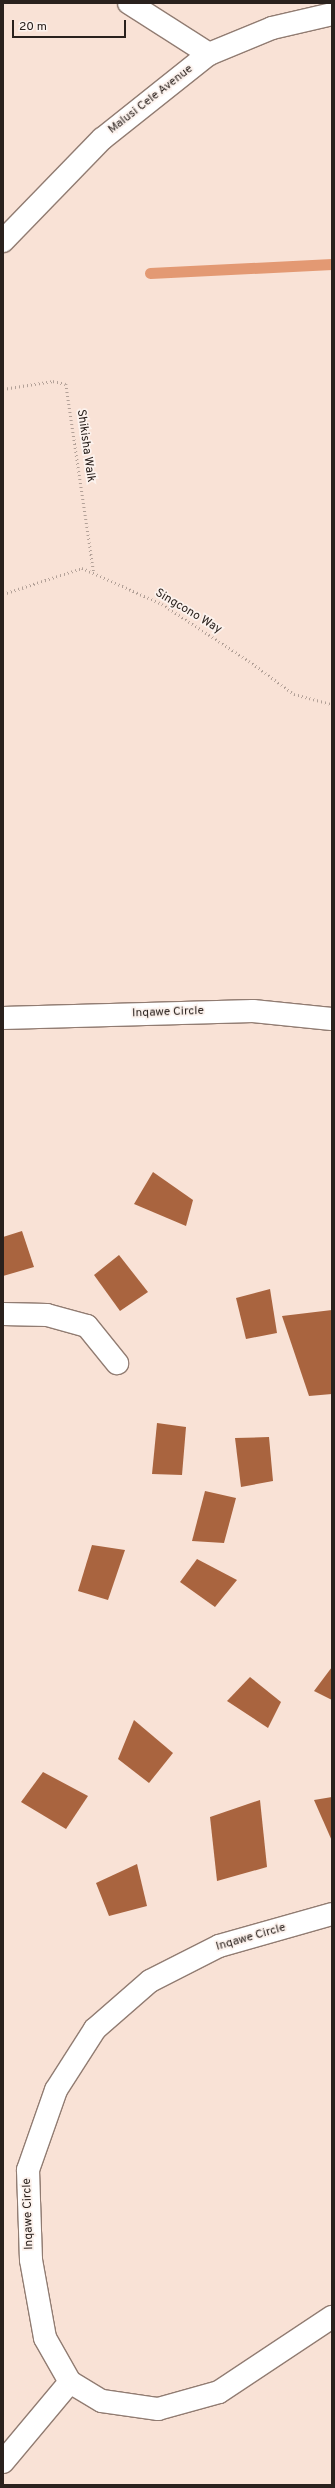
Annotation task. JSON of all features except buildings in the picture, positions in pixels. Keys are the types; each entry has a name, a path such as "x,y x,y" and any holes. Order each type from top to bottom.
{"street":[{"path":"129,3 209,54"},
{"name":"Malusi Cele Avenue","path":"3,241 102,139 209,54 272,28 332,14"},
{"name":"Inqawe Circle","path":"3,1018 253,1011 332,1019"},
{"path":"3,1314 47,1314 87,1326 117,1363"},
{"name":"Inqawe Circle","path":"70,2382 46,2338 31,2260 28,2170 56,2090 95,2029 150,1981 219,1946 332,1914"},
{"path":"3,2462 70,2382 102,2401 158,2409 219,2392 332,2317"}],"path":[{"name":"Shikisha Walk","path":"3,389 53,381 66,384 94,573"},
{"name":"Singcono Way","path":"3,594 82,568 162,604 249,661 294,694 332,704"}],"waterway":[{"path":"150,273 332,264"}]}
